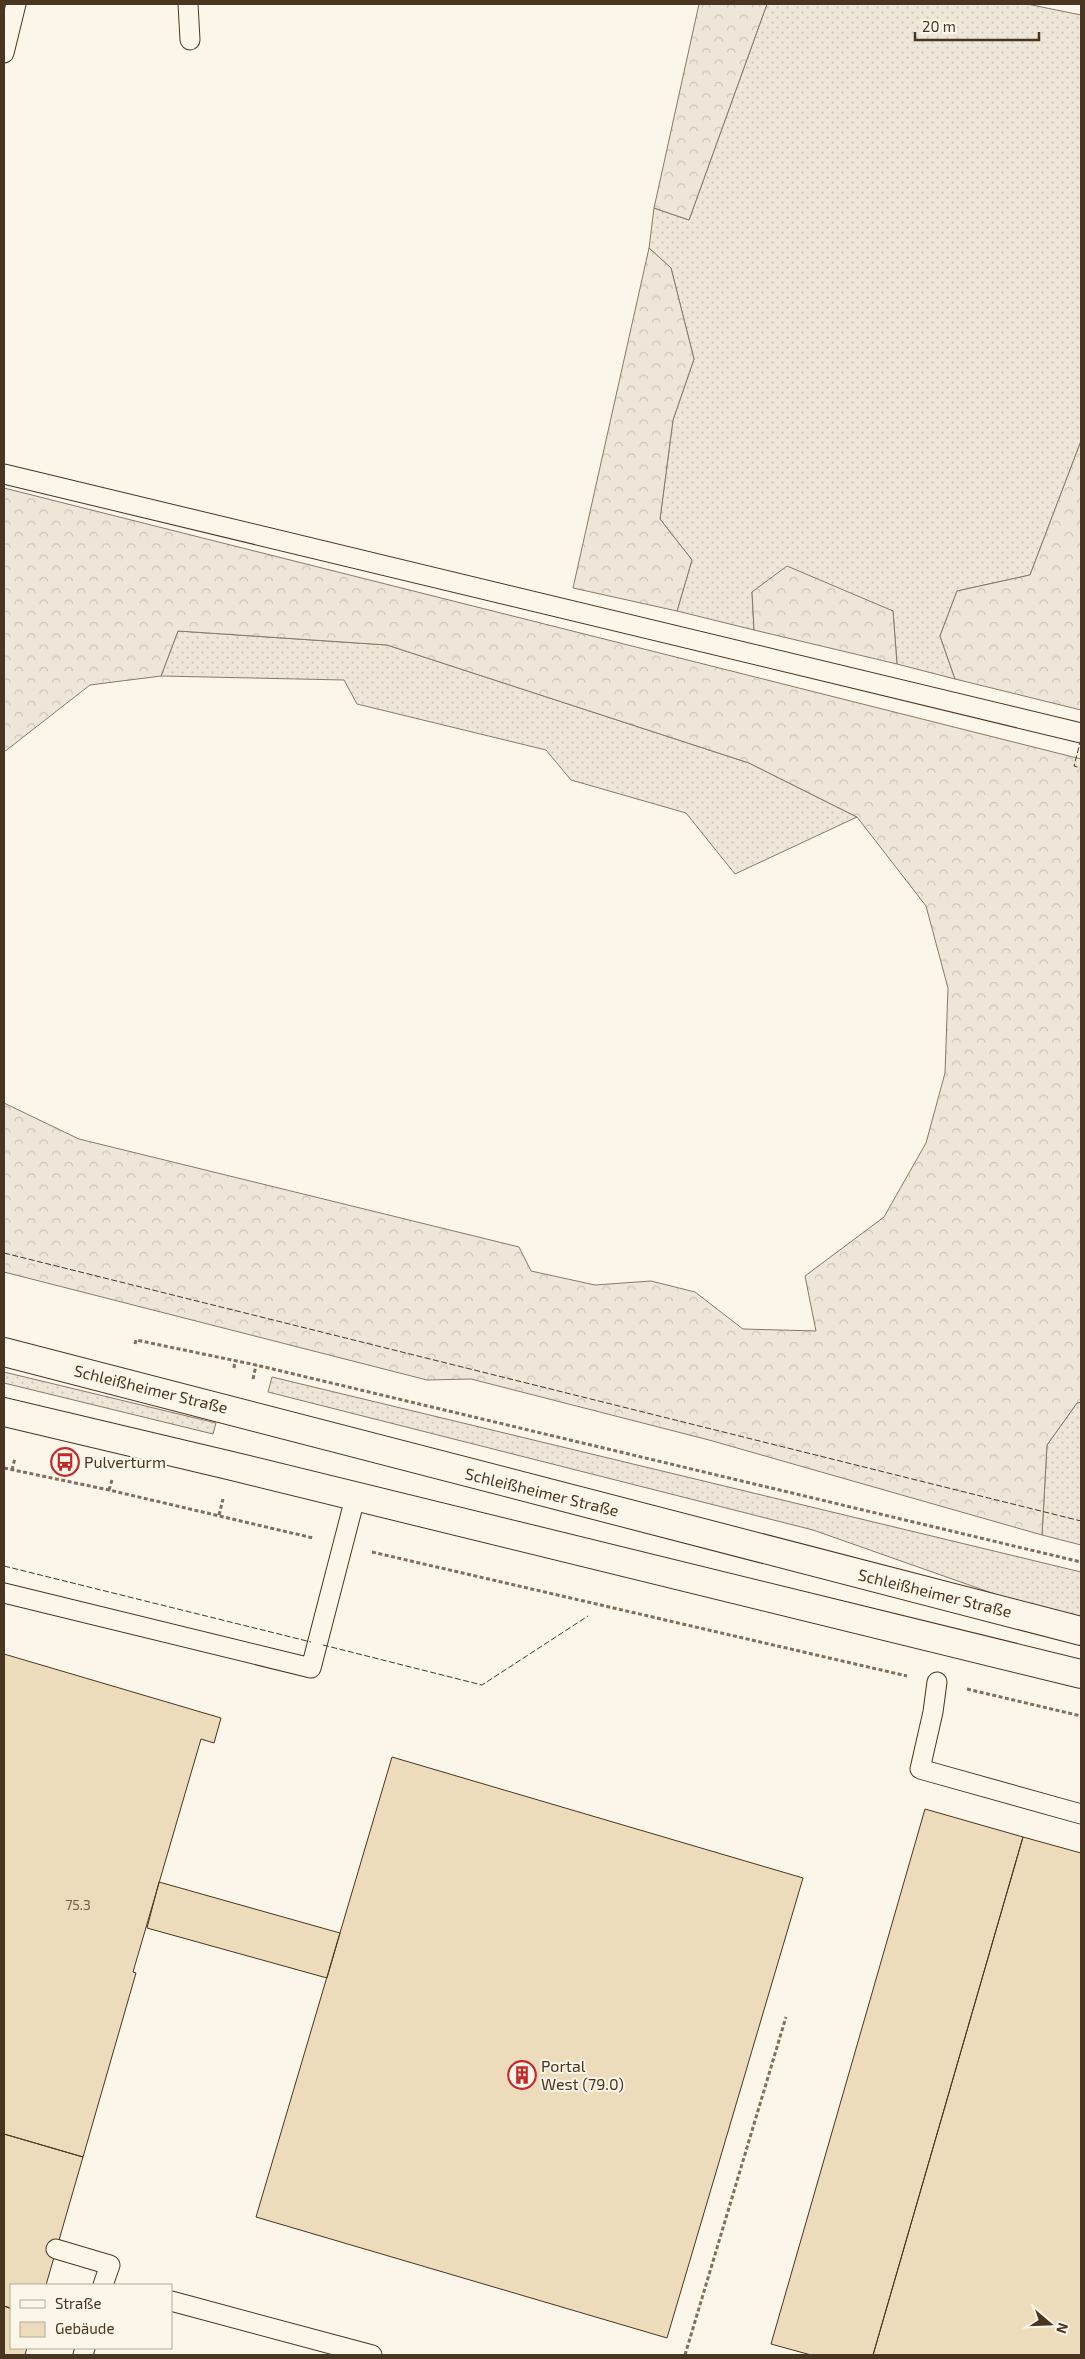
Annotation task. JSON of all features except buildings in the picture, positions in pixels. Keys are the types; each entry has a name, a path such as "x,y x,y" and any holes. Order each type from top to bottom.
{"main road":[{"name":"Schleißheimer Straße","path":"4,1352 1081,1631"},
{"path":"4,1412 1081,1674"}],"lane":[{"path":"4,53 16,4"},
{"path":"188,4 190,40"},
{"path":"4,474 1081,733"},
{"path":"4,1593 311,1668 355,1498"},
{"path":"937,1682 934,1712 920,1769 1081,1814"},
{"path":"56,2249 110,2265 107,2284"},
{"path":"172,2301 372,2355"}],"path":[{"path":"135,1342 235,1360 1081,1562"},
{"path":"234,1368 235,1360"},
{"path":"12,1470 15,1458"},
{"path":"4,1468 109,1490 1081,1716"},
{"path":"109,1490 112,1480"},
{"path":"685,2355 786,2017"}],"green space":[{"path":"699,4 767,4 689,220 654,208"},
{"path":"767,4 1027,4 1081,15 1081,441 1030,575 957,591 940,636 955,679 897,664 893,611 752,592 754,630 677,611 692,560 660,519 673,420 694,359 671,268 649,248 654,208 689,220"},
{"path":"649,248 671,268 694,359 673,420 660,519 692,560 677,611 573,588"},
{"path":"1081,441 1081,710 955,679 940,636 957,591 1030,575"},
{"path":"4,488 1081,759 1081,1402 1077,1403 1047,1445 1042,1535 709,1440 471,1379 427,1380 4,1272 4,1103 79,1139 519,1247 531,1271 595,1285 651,1281 695,1292 743,1329 816,1331 805,1276 884,1217 926,1143 945,1073 948,988 926,906 857,817 749,763 387,645 178,631 161,676 90,685 4,752"},
{"path":"787,566 893,611 897,664 754,630 752,592"},
{"path":"178,631 387,645 749,763 857,817 735,874 686,813 571,780 546,750 357,704 344,680 161,676"},
{"path":"4,1372 216,1423 213,1434 4,1383"},
{"path":"272,1377 1081,1572 1081,1620 1026,1605 813,1530 268,1392"},
{"path":"1081,1402 1081,1545 1042,1535 1047,1445 1077,1403"}],"fence":[{"path":"1081,739 1074,766 1081,768"},
{"path":"4,1253 1081,1521"},
{"path":"4,1566 311,1642"},
{"path":"323,1645 482,1685 588,1616"}],"place":[{"name":"Pulverturm","path":"65,1462"},
{"name":"Portal West (79.0)","path":"522,2075"}]}
